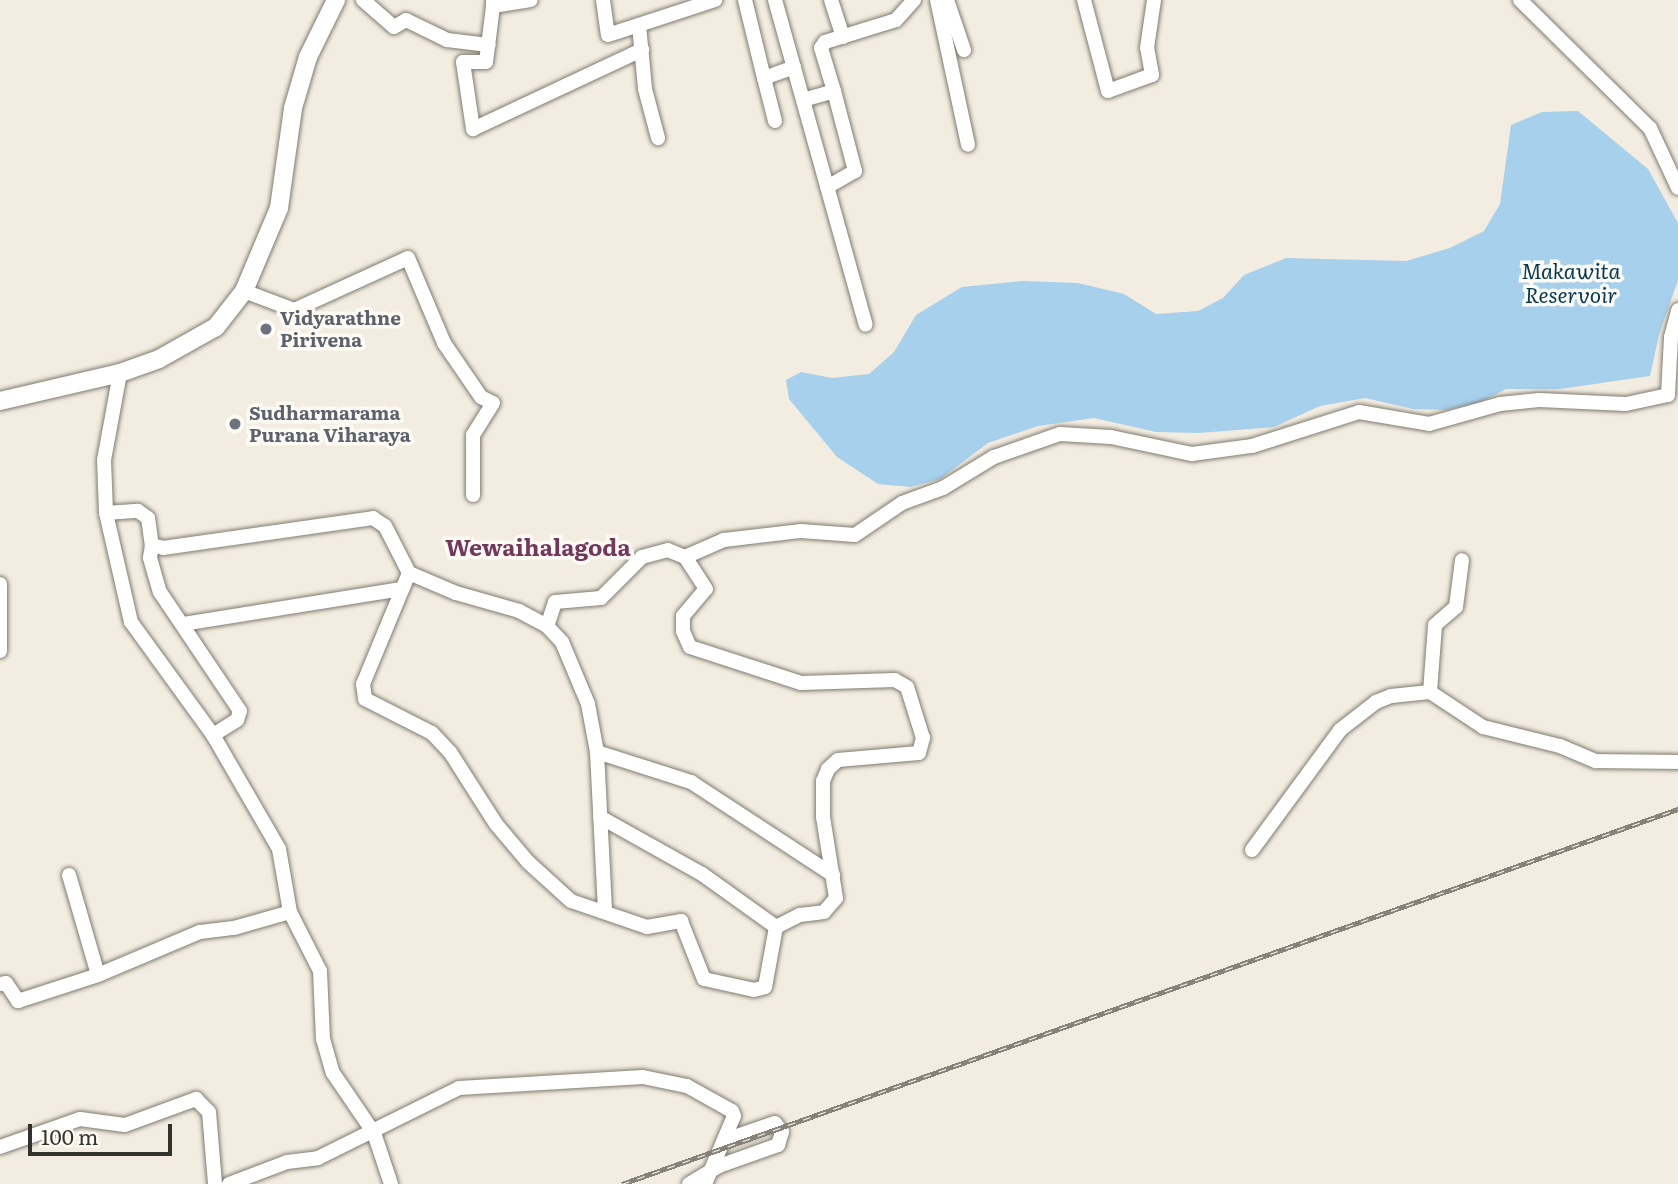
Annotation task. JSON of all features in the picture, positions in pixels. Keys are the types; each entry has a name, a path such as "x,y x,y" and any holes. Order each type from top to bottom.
{"main road":[{"path":"0,401 120,373 159,359 216,327 244,291 279,208 293,108 308,57 336,0"}],"street":[{"path":"363,0 394,27 406,20 447,40 489,45"},
{"path":"531,0 493,3 486,62 463,62 473,129 642,50"},
{"path":"603,0 608,35 715,0"},
{"path":"745,0 775,121"},
{"path":"775,0 866,325"},
{"path":"831,0 843,37"},
{"path":"827,187 855,171 821,48 825,42 896,20 914,0"},
{"path":"937,0 968,145"},
{"path":"947,0 964,50"},
{"path":"1084,0 1108,91 1152,75 1147,48 1154,0"},
{"path":"1520,0 1650,128 1678,188"},
{"path":"639,25 645,89 659,138"},
{"path":"764,78 794,68"},
{"path":"803,100 834,91"},
{"path":"244,291 294,310 408,258 444,343 481,397 493,402 473,435 473,495"},
{"path":"685,557 724,540 801,531 855,534 902,503 943,488 993,457 1060,434 1111,437 1192,454 1252,446 1359,412 1429,424 1500,404 1539,400 1626,404 1668,395 1671,337 1678,310"},
{"path":"120,373 104,460 106,513 131,622 212,735 279,849 290,912 320,971 323,1039 333,1073 374,1133 391,1184"},
{"path":"106,513 138,512 148,518 152,545 150,558 160,592 240,711 237,720 212,735"},
{"path":"152,545 163,548 373,517 385,526 409,573 456,593 519,611 547,626 562,642 588,704 597,752 605,911"},
{"path":"547,626 555,602 601,598 654,550 668,550 685,557 706,589 683,616 683,631 690,648 801,682 895,680 907,687 923,738 919,752 838,760 828,769 823,781 823,817 836,898 832,907 776,926"},
{"path":"1430,692 1435,625 1456,607 1462,560"},
{"path":"409,573 363,684 365,699 432,733 450,752 495,824 528,862 571,901 647,927 681,921 704,979 754,990 765,986 776,926"},
{"path":"0,584 0,651"},
{"path":"183,624 402,589"},
{"path":"1252,850 1340,730 1357,714 1391,696 1430,692 1483,727 1560,746 1595,761 1678,762"},
{"path":"597,752 691,782 833,875"},
{"path":"600,817 702,874 776,926"},
{"path":"69,875 98,975"},
{"path":"0,984 6,983 18,1001 98,975 200,932 234,928 290,912"},
{"path":"229,1184 287,1162 318,1158 374,1133 459,1087 643,1077 687,1086 732,1111 734,1116 708,1177"},
{"path":"0,1147 80,1119 125,1125 196,1099 209,1112 215,1184"},
{"path":"689,1184 774,1147 782,1132 775,1123 724,1140"}],"water":[{"name":"Makawita Reservoir","path":"1578,111 1648,169 1678,223 1678,280 1659,335 1650,376 1560,389 1506,389 1479,403 1445,410 1413,409 1365,398 1320,406 1274,427 1199,433 1156,432 1094,418 1038,426 988,443 940,479 911,487 878,484 837,457 789,399 786,380 801,372 832,378 869,374 894,352 916,315 962,287 1023,281 1078,283 1124,294 1156,314 1198,311 1223,298 1244,275 1286,258 1406,261 1450,248 1484,231 1500,204 1511,125 1542,112"}],"railway":[{"path":"622,1184 1678,809"}],"place":[{"name":"Vidyarathne Pirivena","path":"266,329"},
{"name":"Sudharmarama Purana Viharaya","path":"235,424"}],"district":[{"name":"Wewaihalagoda","path":"538,546"}]}
